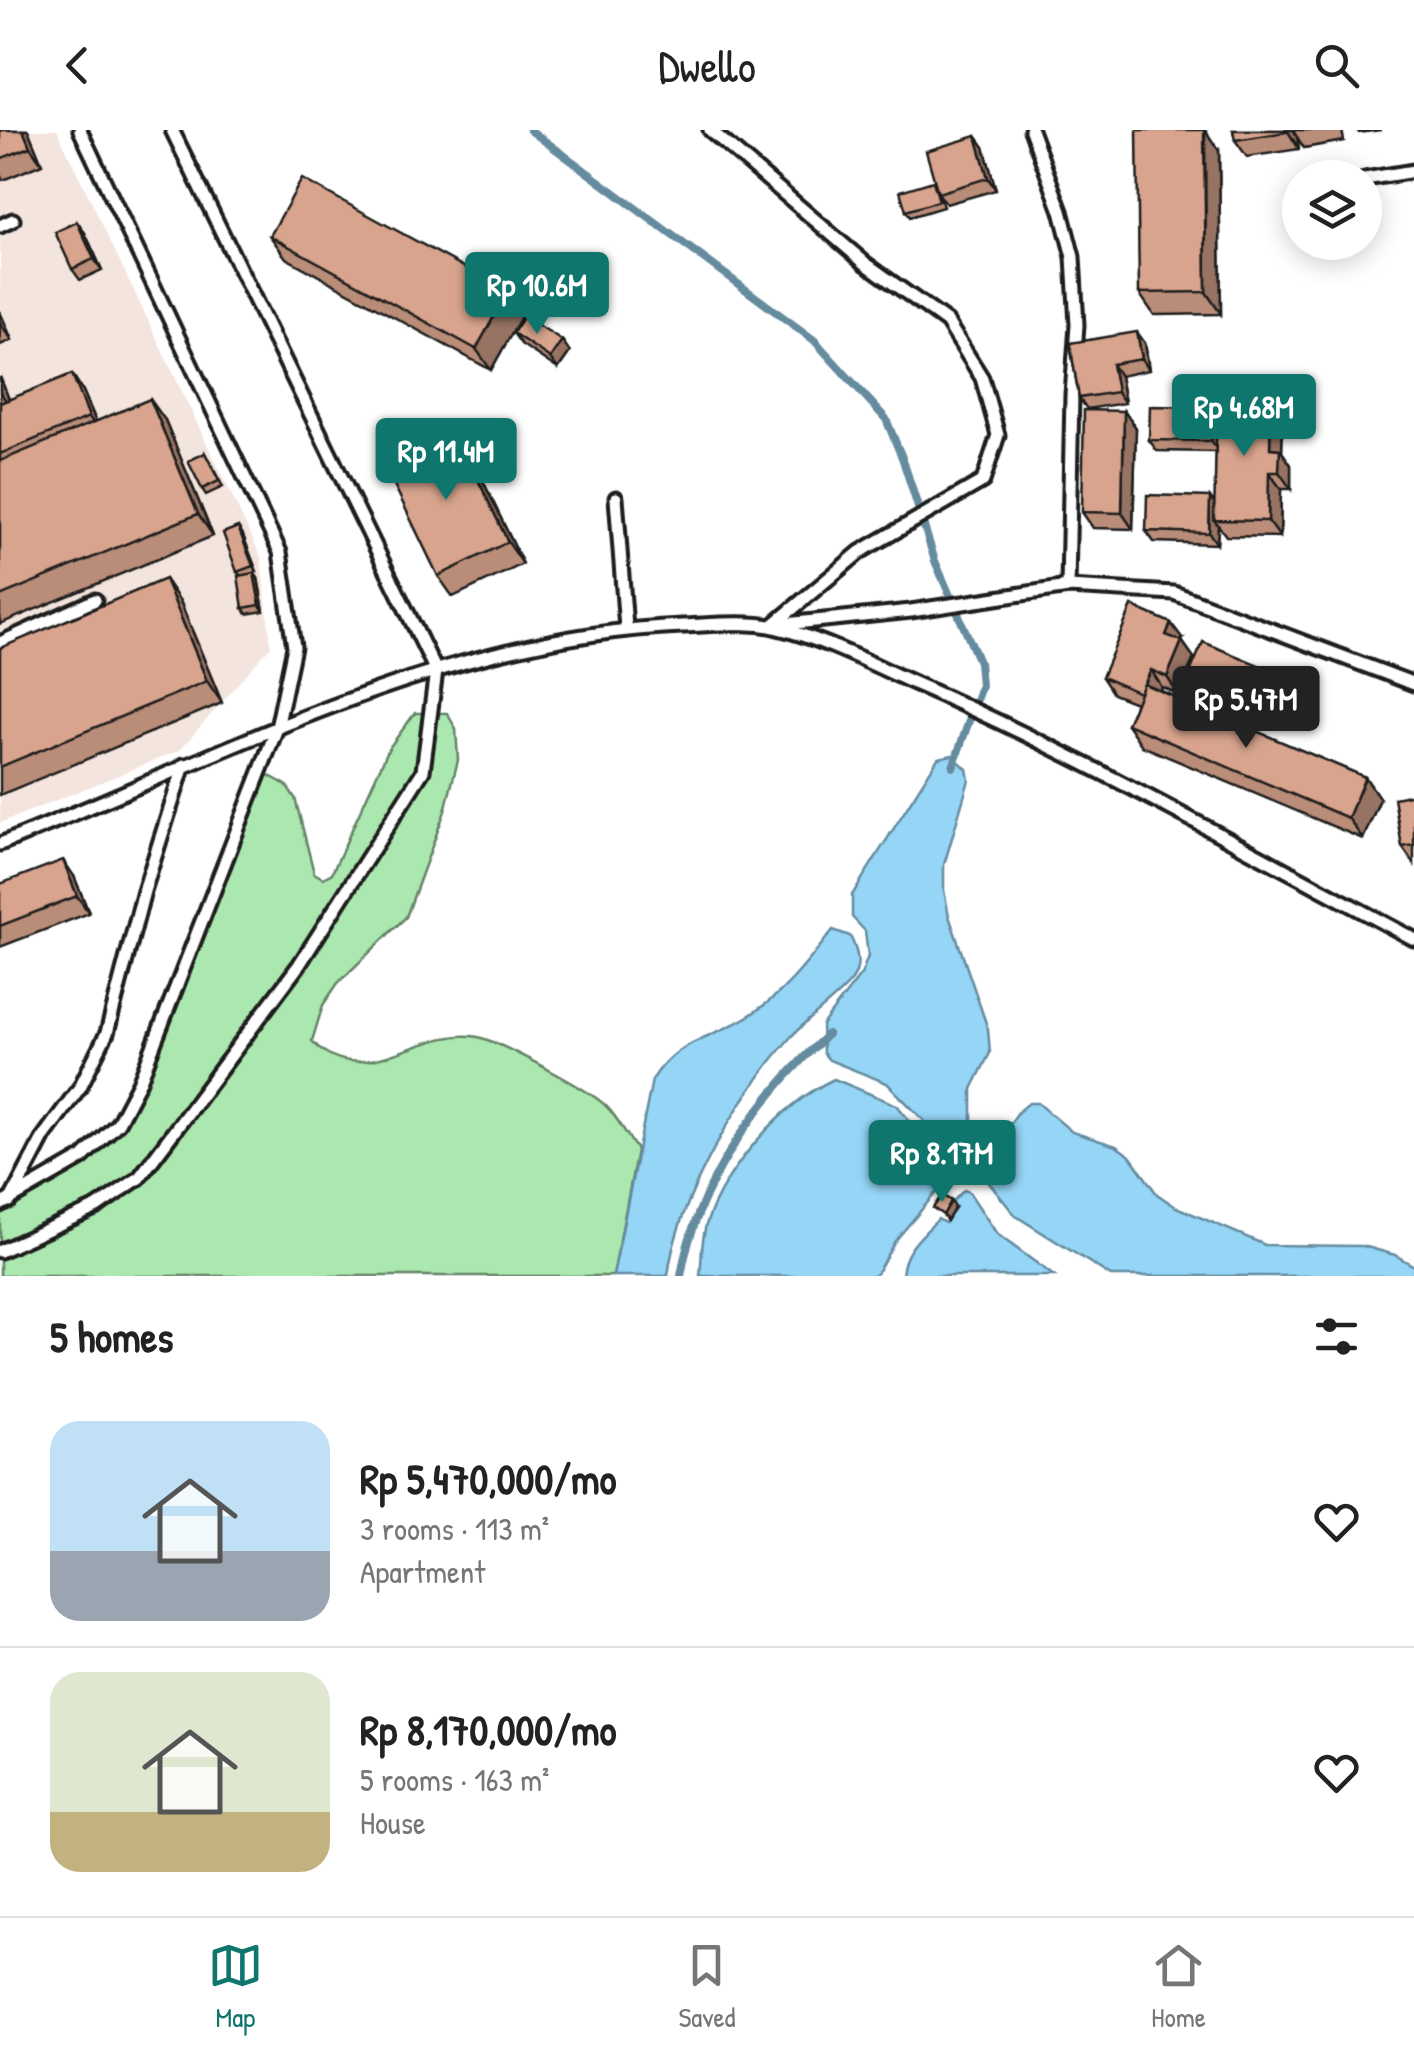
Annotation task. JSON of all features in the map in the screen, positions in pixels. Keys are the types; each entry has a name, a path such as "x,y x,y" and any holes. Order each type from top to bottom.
{"lane":[{"path":"5,1204 82,1158 118,1123 139,1083 277,728 294,648 280,552 80,130"},
{"path":"0,1251 97,1207 138,1178 276,995 423,771 436,671 172,130"},
{"path":"710,130 865,263 947,322 982,378 998,435 983,481 860,552 772,626"},
{"path":"1031,130 1061,210 1073,257 1078,325 1072,395 1068,586"},
{"path":"1382,176 1414,171"},
{"path":"616,498 626,628"},
{"path":"0,844 277,728 436,671 557,640 626,628 772,626 911,611 1068,586 1174,593 1414,684"},
{"path":"0,644 95,600"},
{"path":"772,626 845,653 1004,723 1414,939"},
{"path":"5,1204 44,1136 80,1087 108,1034 144,891 184,765"}],"shaded area":[{"path":"0,130 57,130 261,557 271,646 180,750 0,823"}],"green space":[{"path":"415,713 447,713 456,729 458,760 445,811 406,917 338,983 323,1005 312,1041 331,1056 350,1061 392,1055 434,1040 478,1037 564,1078 606,1106 637,1150 613,1276 0,1276 0,1205 82,1158 118,1123 261,771 286,785 295,798 314,873 323,878 332,873 389,748"}],"water":[{"path":"952,755 967,769 969,780 944,865 944,890 949,916 988,1029 990,1053 972,1089 972,1135 964,1144 951,1148 887,1083 829,1060 823,1053 822,1025 862,973 868,956 865,931 852,917 852,895 938,758"},
{"path":"833,930 850,936 857,958 855,974 839,994 790,1038 731,1118 684,1214 668,1276 613,1276 652,1080 674,1055 738,1022 776,995"},
{"path":"834,1079 897,1105 937,1155 939,1189 895,1241 875,1276 700,1276 705,1228 716,1201 742,1159 776,1120"},
{"path":"1029,1103 1038,1103 1072,1132 1116,1146 1130,1156 1157,1194 1176,1207 1265,1245 1363,1246 1395,1255 1414,1266 1414,1276 1111,1276 1016,1216 981,1173 982,1164 1018,1112"},
{"path":"964,1190 997,1234 1054,1276 902,1276 914,1244 938,1219 945,1223 956,1207 952,1202"}],"building":[{"path":"0,130 23,130 30,147 0,159"},
{"path":"1137,130 1204,130 1206,292 1139,293"},
{"path":"1233,130 1287,130 1287,132 1235,140"},
{"path":"976,136 988,178 938,193 926,151"},
{"path":"302,179 508,291 476,349 270,236"},
{"path":"933,181 939,201 906,211 900,191"},
{"path":"77,222 94,259 72,269 55,232"},
{"path":"524,316 562,340 550,358 513,333"},
{"path":"1137,332 1142,359 1112,364 1117,392 1079,398 1070,343"},
{"path":"72,374 89,417 0,454 0,403"},
{"path":"1217,398 1271,399 1270,448 1280,449 1279,472 1269,472 1268,521 1214,520"},
{"path":"150,399 198,514 0,596 0,461"},
{"path":"1150,406 1212,407 1211,441 1149,440"},
{"path":"1084,410 1124,411 1122,513 1082,512"},
{"path":"454,430 508,542 438,576 384,464"},
{"path":"205,453 219,481 202,489 188,461"},
{"path":"1147,495 1210,497 1209,533 1146,531"},
{"path":"238,527 253,566 237,572 223,533"},
{"path":"254,573 260,605 243,608 238,576"},
{"path":"165,579 207,681 0,767 0,648"},
{"path":"1132,606 1171,623 1166,635 1182,641 1167,677 1151,670 1140,693 1102,677"},
{"path":"1203,642 1273,671 1258,704 1189,675"},
{"path":"1144,684 1365,777 1348,818 1127,724"},
{"path":"1414,794 1414,845 1402,847 1394,798"},
{"path":"63,860 77,896 0,926 0,884"},
{"path":"942,1195 951,1201 943,1215 933,1208"}],"waterway":[{"path":"530,130 814,340 886,419 935,561 979,662 981,686 953,767"},
{"path":"681,1276 689,1241 716,1175 778,1085 828,1034"}]}
